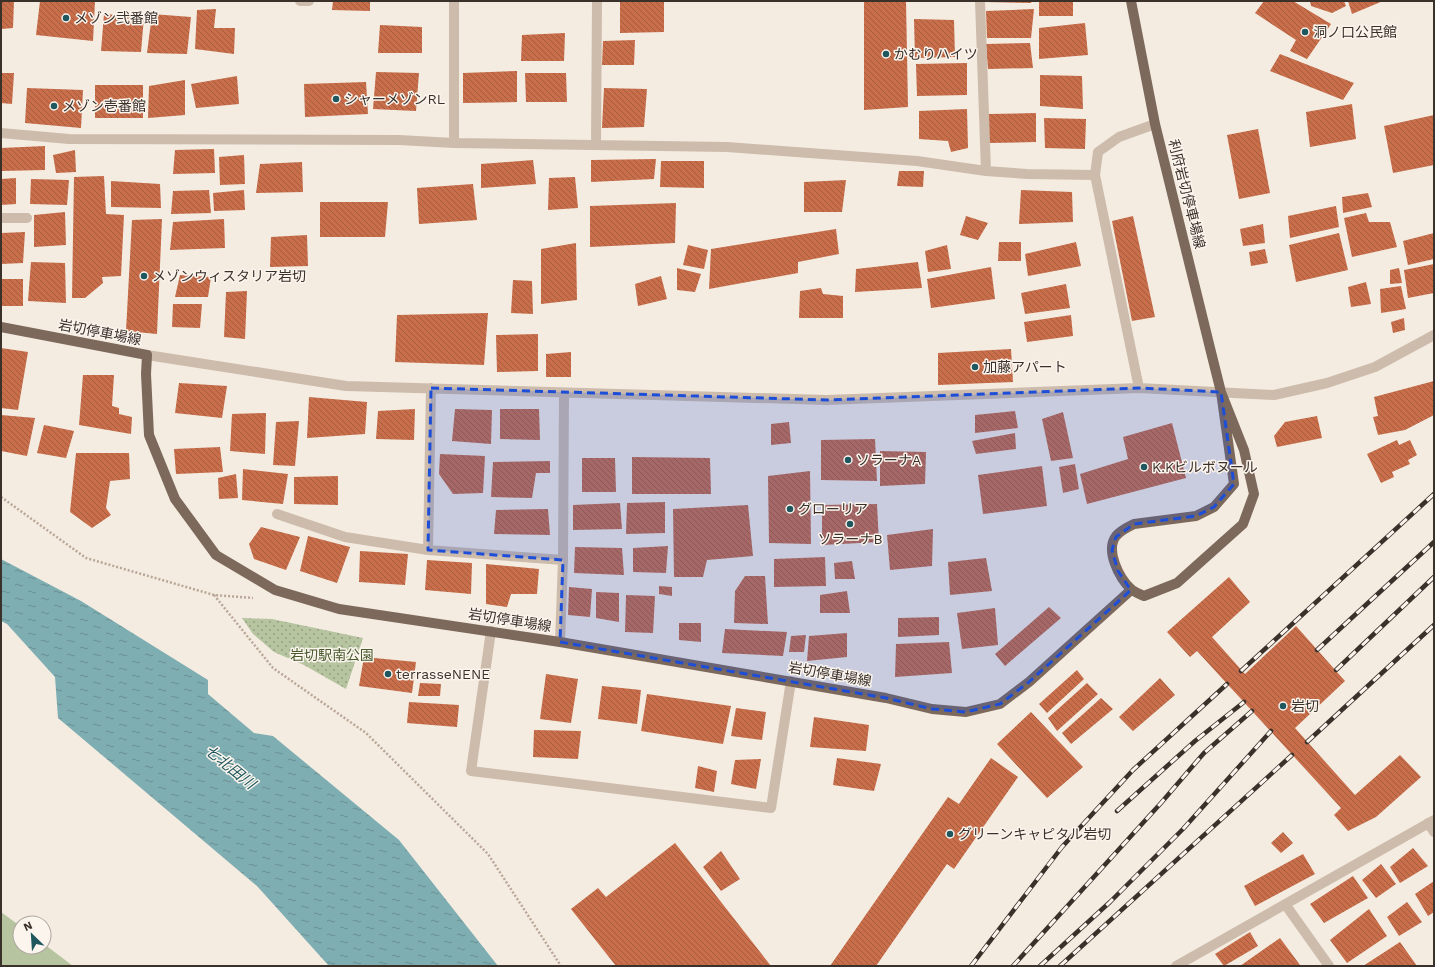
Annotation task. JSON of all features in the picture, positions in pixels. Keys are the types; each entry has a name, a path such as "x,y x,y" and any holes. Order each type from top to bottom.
{"main road":[{"name":"利府岩切停車場線","path":"1131,1 1156,124 1222,392 1234,484 1214,507 1196,516 1134,524 1125,528 1116,536 1112,550 1118,571 1131,590 1144,596 1177,583 1243,524 1254,494 1244,450 1222,392"},
{"name":"岩切停車場線","path":"1,327 147,355 146,374 149,435 175,499 216,555 276,590 339,609 560,642 886,698 932,709 966,712 1000,704 1029,682 1131,590"}],"street":[{"path":"300,1 310,1"},
{"path":"454,1 454,143"},
{"path":"596,144 597,1"},
{"path":"980,1 986,171"},
{"path":"1139,388 1095,175 1098,152 1119,137 1156,124"},
{"path":"1,133 69,139 399,140 454,143 727,147 917,161 986,171 1027,174 1095,175"},
{"path":"1,218 27,218"},
{"path":"147,355 346,386 827,400 1139,388 1274,395 1327,383 1376,367 1434,335"},
{"path":"428,550 431,388"},
{"path":"560,642 563,560 564,393"},
{"path":"277,514 345,537 428,550 563,560"},
{"path":"491,631 471,771 771,808 791,681"},
{"path":"1176,966 1285,904 1432,825"},
{"path":"1285,904 1329,966"}],"path":[{"path":"1,497 86,558 214,595 255,598 276,590"},
{"path":"214,595 273,668 366,733 488,854 561,966"}],"highlighted area":[{"path":"431,388 827,400 1139,388 1221,392 1234,484 1214,507 1196,516 1134,524 1116,537 1112,550 1118,571 1131,590 1029,682 1000,704 966,712 932,709 886,698 560,642 563,560 428,550"}],"green space":[{"name":"岩切駅南公園","path":"242,618 272,619 363,638 346,689 304,665 274,652 253,634"},
{"path":"1,912 12,920 12,955 52,955 52,950 73,966 1,966"}],"water":[{"name":"七北田川","path":"1,559 81,601 208,680 208,694 254,733 273,736 399,840 498,966 329,966 257,886 58,718 55,677 7,624 1,621"}],"building":[{"path":"1,1 14,1 13,28 1,29"},
{"name":"メゾン弐番館","path":"40,1 95,1 93,41 36,35"},
{"path":"333,1 370,1 370,11 332,10"},
{"path":"620,1 664,1 664,32 620,33"},
{"name":"かむりハイツ","path":"864,1 906,1 908,107 864,110"},
{"path":"1032,1 1031,3 985,2"},
{"path":"1039,1 1073,1 1073,16 1039,16"},
{"name":"洞ノ口公民館","path":"1264,1 1293,1 1331,24 1307,59 1290,51 1296,40 1255,13"},
{"path":"1310,1 1344,1 1346,6 1332,13 1311,6"},
{"path":"1348,1 1383,1 1352,14"},
{"path":"216,9 214,28 235,28 234,54 195,49 197,10"},
{"path":"1034,9 1031,38 987,38 986,11"},
{"path":"104,14 144,17 141,52 101,51"},
{"path":"152,14 191,17 187,54 147,53"},
{"path":"914,19 954,20 955,57 915,58"},
{"path":"1085,23 1088,55 1039,59 1039,28"},
{"path":"380,25 422,27 422,53 378,53"},
{"path":"565,33 564,61 521,61 522,35"},
{"path":"635,40 634,65 602,65 603,41"},
{"path":"1030,43 1033,68 988,69 986,44"},
{"path":"1280,54 1354,83 1343,100 1270,71"},
{"path":"967,63 967,95 917,96 916,64"},
{"path":"517,71 517,102 463,103 463,73"},
{"path":"376,72 419,73 416,111 373,109"},
{"path":"1,73 14,73 12,104 1,103"},
{"path":"525,73 566,73 567,102 526,102"},
{"path":"1040,75 1082,76 1083,109 1040,106"},
{"path":"237,76 239,104 196,108 191,84"},
{"path":"185,80 185,115 148,118 149,86"},
{"name":"シャーメゾンRL","path":"366,82 368,114 305,117 304,84"},
{"path":"95,85 143,85 143,118 95,118"},
{"name":"メゾン壱番館","path":"27,88 83,90 81,128 25,123"},
{"path":"604,88 647,89 644,127 602,128"},
{"path":"1352,104 1356,139 1310,147 1306,112"},
{"path":"967,109 968,148 951,152 948,141 919,139 919,111"},
{"path":"1036,113 1036,142 989,143 989,114"},
{"path":"1434,115 1434,165 1393,173 1384,126"},
{"path":"1044,118 1086,119 1085,149 1045,148"},
{"path":"1258,129 1270,193 1239,199 1227,135"},
{"path":"45,146 45,170 1,171 1,148"},
{"path":"214,149 215,173 173,174 175,150"},
{"path":"75,150 76,172 56,173 53,155"},
{"path":"244,155 245,184 220,185 219,157"},
{"path":"656,159 654,179 591,182 591,160"},
{"path":"533,160 536,184 481,188 481,164"},
{"path":"661,161 704,161 704,188 660,187"},
{"path":"302,162 303,192 256,193 260,164"},
{"path":"899,171 924,171 923,187 897,186"},
{"path":"104,176 106,214 124,215 121,276 102,277 103,283 85,298 72,298 74,177"},
{"path":"575,177 578,208 548,210 549,178"},
{"path":"16,178 16,204 1,205 1,179"},
{"path":"31,179 69,180 67,205 30,204"},
{"path":"846,180 842,212 804,212 804,182"},
{"path":"111,181 160,184 161,208 111,207"},
{"path":"473,184 477,220 419,224 417,188"},
{"path":"209,190 211,213 171,214 173,191"},
{"path":"244,190 245,210 214,211 213,193"},
{"path":"1021,190 1072,192 1073,222 1019,224"},
{"path":"1368,193 1372,207 1343,213 1342,197"},
{"path":"320,202 388,202 385,237 320,237"},
{"path":"676,203 675,243 590,247 590,206"},
{"path":"1336,206 1339,227 1290,238 1288,216"},
{"path":"65,212 66,245 34,247 34,215"},
{"path":"1366,213 1369,222 1390,222 1397,247 1352,257 1344,218"},
{"path":"966,216 988,223 978,240 960,235"},
{"path":"1133,216 1155,317 1132,321 1112,221"},
{"name":"メゾンウィスタリア岩切","path":"162,219 157,334 126,331 132,220"},
{"path":"224,219 225,248 170,250 173,222"},
{"path":"1263,224 1265,243 1243,246 1240,229"},
{"path":"836,229 839,254 798,262 798,273 709,289 711,249"},
{"path":"25,232 23,263 1,264 1,233"},
{"path":"1339,233 1348,270 1296,282 1289,245"},
{"path":"1434,233 1434,259 1408,265 1403,241"},
{"path":"307,235 308,266 270,267 271,237"},
{"path":"999,242 1021,242 1021,261 998,261"},
{"path":"1076,242 1081,266 1028,276 1025,254"},
{"path":"576,243 577,300 541,304 541,249"},
{"path":"688,245 708,250 704,269 683,265"},
{"path":"947,245 951,269 928,272 925,251"},
{"path":"1265,249 1268,263 1251,266 1249,252"},
{"path":"31,262 65,263 66,303 28,301"},
{"path":"918,262 922,288 855,292 856,269"},
{"path":"1434,264 1434,293 1408,298 1404,270"},
{"path":"991,267 995,299 931,308 927,279"},
{"path":"677,268 701,274 695,292 677,290"},
{"path":"1399,268 1402,283 1390,284 1390,270"},
{"path":"180,275 211,277 208,297 175,297"},
{"path":"661,276 667,299 638,306 635,284"},
{"path":"1,279 23,279 23,306 1,306"},
{"path":"513,280 532,281 533,314 511,313"},
{"path":"1366,282 1371,304 1351,307 1348,287"},
{"path":"1066,284 1070,308 1025,314 1021,293"},
{"path":"1401,286 1406,309 1381,313 1380,289"},
{"path":"821,288 823,294 843,296 843,318 799,318 800,291"},
{"path":"247,291 245,339 224,337 226,292"},
{"path":"173,304 202,304 200,328 172,327"},
{"path":"488,313 484,365 395,362 397,315"},
{"path":"1071,315 1073,336 1027,342 1024,322"},
{"path":"1404,318 1405,330 1393,333 1391,322"},
{"path":"538,334 538,371 497,372 496,335"},
{"path":"1,348 28,352 18,410 1,408"},
{"name":"加藤アパート","path":"1011,349 1013,382 938,385 938,353"},
{"path":"571,352 571,377 546,377 546,354"},
{"path":"83,375 114,375 112,406 119,408 119,414 132,417 131,434 79,425"},
{"path":"1434,381 1434,415 1405,430 1378,435 1373,417 1378,416 1374,397"},
{"path":"179,383 227,386 222,418 175,413"},
{"path":"309,397 367,402 365,434 307,438"},
{"path":"415,409 414,440 376,439 378,411"},
{"path":"455,409 492,410 491,444 452,441"},
{"path":"500,409 539,409 540,440 500,439"},
{"path":"1015,411 1018,428 975,433 975,415"},
{"path":"1063,412 1073,458 1051,461 1042,419"},
{"path":"266,413 265,454 230,451 232,414"},
{"path":"1,415 35,418 27,456 1,451"},
{"path":"1317,416 1322,438 1277,447 1274,436 1285,422"},
{"path":"299,421 295,466 273,465 276,422"},
{"path":"789,422 791,443 771,445 771,424"},
{"name":"K.Kビルボヌール","path":"1172,423 1186,478 1087,504 1080,474 1128,459 1123,437"},
{"path":"44,425 74,431 66,458 37,453"},
{"path":"1015,433 1016,449 976,454 972,441"},
{"name":"ソラーナA","path":"875,439 877,481 821,480 821,440"},
{"path":"1397,440 1399,445 1410,440 1417,455 1408,460 1410,464 1392,472 1394,477 1381,483 1367,454"},
{"path":"220,447 223,472 176,474 174,449"},
{"path":"880,451 926,452 925,484 880,486"},
{"path":"76,453 129,453 130,479 110,481 106,508 111,515 92,528 70,512"},
{"path":"440,454 485,456 483,493 453,494 439,474"},
{"path":"632,457 710,458 711,494 632,494"},
{"path":"582,458 615,458 616,492 582,492"},
{"path":"550,461 550,473 536,473 532,498 491,497 493,462"},
{"path":"1075,464 1079,489 1063,493 1059,467"},
{"path":"1042,466 1047,506 983,514 978,475"},
{"path":"243,469 288,474 283,504 242,500"},
{"name":"グローリア","path":"810,471 811,544 769,543 768,476"},
{"path":"236,474 238,498 219,499 218,478"},
{"path":"338,476 338,505 294,504 294,477"},
{"path":"665,502 665,533 626,534 627,503"},
{"path":"620,503 622,529 573,530 573,505"},
{"name":"ソラーナB","path":"877,504 879,542 822,545 822,505"},
{"path":"748,505 753,556 707,560 703,577 674,577 673,509"},
{"path":"548,509 550,535 494,534 496,510"},
{"path":"261,527 300,537 286,570 254,559 249,544"},
{"path":"933,529 932,566 890,570 887,535"},
{"path":"308,536 350,547 337,583 300,571"},
{"path":"668,546 666,573 633,572 633,548"},
{"path":"575,547 622,548 624,575 574,573"},
{"path":"360,551 408,554 405,585 359,582"},
{"path":"825,557 826,586 774,587 774,559"},
{"path":"986,558 992,591 950,595 948,562"},
{"path":"427,560 472,563 471,594 425,590"},
{"path":"852,561 855,579 835,579 834,563"},
{"path":"486,564 539,569 537,594 511,594 507,607 486,604"},
{"path":"745,576 765,576 768,624 734,623 735,591"},
{"name":"岩切","path":"1229,577 1250,602 1212,637 1245,674 1296,626 1345,681 1295,728 1355,795 1400,755 1421,777 1376,817 1348,831 1334,815 1341,808 1197,651 1190,657 1167,632"},
{"path":"659,586 672,587 672,596 659,594"},
{"path":"569,587 592,589 590,617 568,615"},
{"path":"847,591 850,613 820,613 820,595"},
{"path":"596,592 619,593 619,622 596,618"},
{"path":"626,595 655,596 653,633 625,632"},
{"path":"1049,607 1061,618 1005,666 995,654"},
{"path":"995,608 998,645 962,649 957,613"},
{"path":"939,617 939,635 898,637 898,618"},
{"path":"679,623 701,623 701,642 679,640"},
{"path":"725,629 787,632 783,656 722,653"},
{"path":"847,633 847,657 807,661 809,636"},
{"path":"806,635 804,652 789,652 791,636"},
{"path":"949,642 952,673 895,677 896,644"},
{"name":"terrasseNENE","path":"364,657 416,662 412,693 359,686"},
{"path":"1077,670 1084,679 1047,713 1039,704"},
{"path":"546,674 578,679 571,723 540,719"},
{"path":"1160,678 1175,695 1133,731 1119,717"},
{"path":"420,683 441,684 440,696 418,696"},
{"path":"1087,683 1098,694 1057,731 1048,718"},
{"path":"602,686 641,690 637,724 598,719"},
{"path":"647,694 731,706 723,744 641,731"},
{"path":"1101,698 1113,709 1071,744 1062,733"},
{"path":"409,702 459,705 457,727 407,723"},
{"path":"736,708 766,712 762,740 731,736"},
{"path":"1031,712 1083,767 1047,798 997,744"},
{"path":"814,717 869,725 866,751 810,747"},
{"path":"534,730 581,731 578,759 533,757"},
{"path":"837,758 881,764 874,791 833,785"},
{"name":"グリーンキャピタル岩切","path":"991,758 1018,777 954,869 947,864 876,966 830,966 948,797 959,804"},
{"path":"761,759 756,789 731,784 735,760"},
{"path":"698,766 717,771 714,792 695,788"},
{"path":"1283,832 1293,843 1281,853 1271,843"},
{"path":"675,843 771,966 616,966 571,909 598,888 606,897"},
{"path":"1413,848 1428,866 1400,883 1390,867"},
{"path":"721,851 740,879 721,891 703,867"},
{"path":"1303,854 1315,874 1255,906 1244,886"},
{"path":"1381,864 1396,884 1376,898 1362,880"},
{"path":"1353,876 1368,898 1324,923 1310,904"},
{"path":"1434,881 1434,912 1428,916 1415,894"},
{"path":"1407,902 1422,922 1399,936 1387,917"},
{"path":"1369,909 1387,936 1347,963 1330,940"},
{"path":"1250,932 1258,946 1224,966 1215,954"},
{"path":"1280,938 1300,965 1240,966"},
{"path":"1400,942 1417,966 1363,966"}],"railway":[{"path":"1241,671 1434,494"},
{"path":"1317,650 1434,542"},
{"path":"1336,670 1434,577"},
{"path":"1307,742 1434,625"},
{"path":"971,966 1062,847 1133,770 1227,684"},
{"path":"1117,811 1195,741 1244,702"},
{"path":"1013,966 1161,803 1204,753 1252,711"},
{"path":"1040,966 1110,902 1183,829 1271,731"},
{"path":"1060,966 1292,755"}],"place":[{"name":"メゾン弐番館","path":"66,18"},
{"name":"洞ノ口公民館","path":"1305,32"},
{"name":"かむりハイツ","path":"886,54"},
{"name":"シャーメゾンRL","path":"336,99"},
{"name":"メゾン壱番館","path":"54,106"},
{"name":"メゾンウィスタリア岩切","path":"144,276"},
{"name":"加藤アパート","path":"975,367"},
{"name":"ソラーナA","path":"848,460"},
{"name":"K.Kビルボヌール","path":"1144,467"},
{"name":"グローリア","path":"790,509"},
{"name":"ソラーナB","path":"850,524"},
{"name":"terrasseNENE","path":"388,674"},
{"name":"岩切","path":"1283,706"},
{"name":"グリーンキャピタル岩切","path":"950,834"}]}
